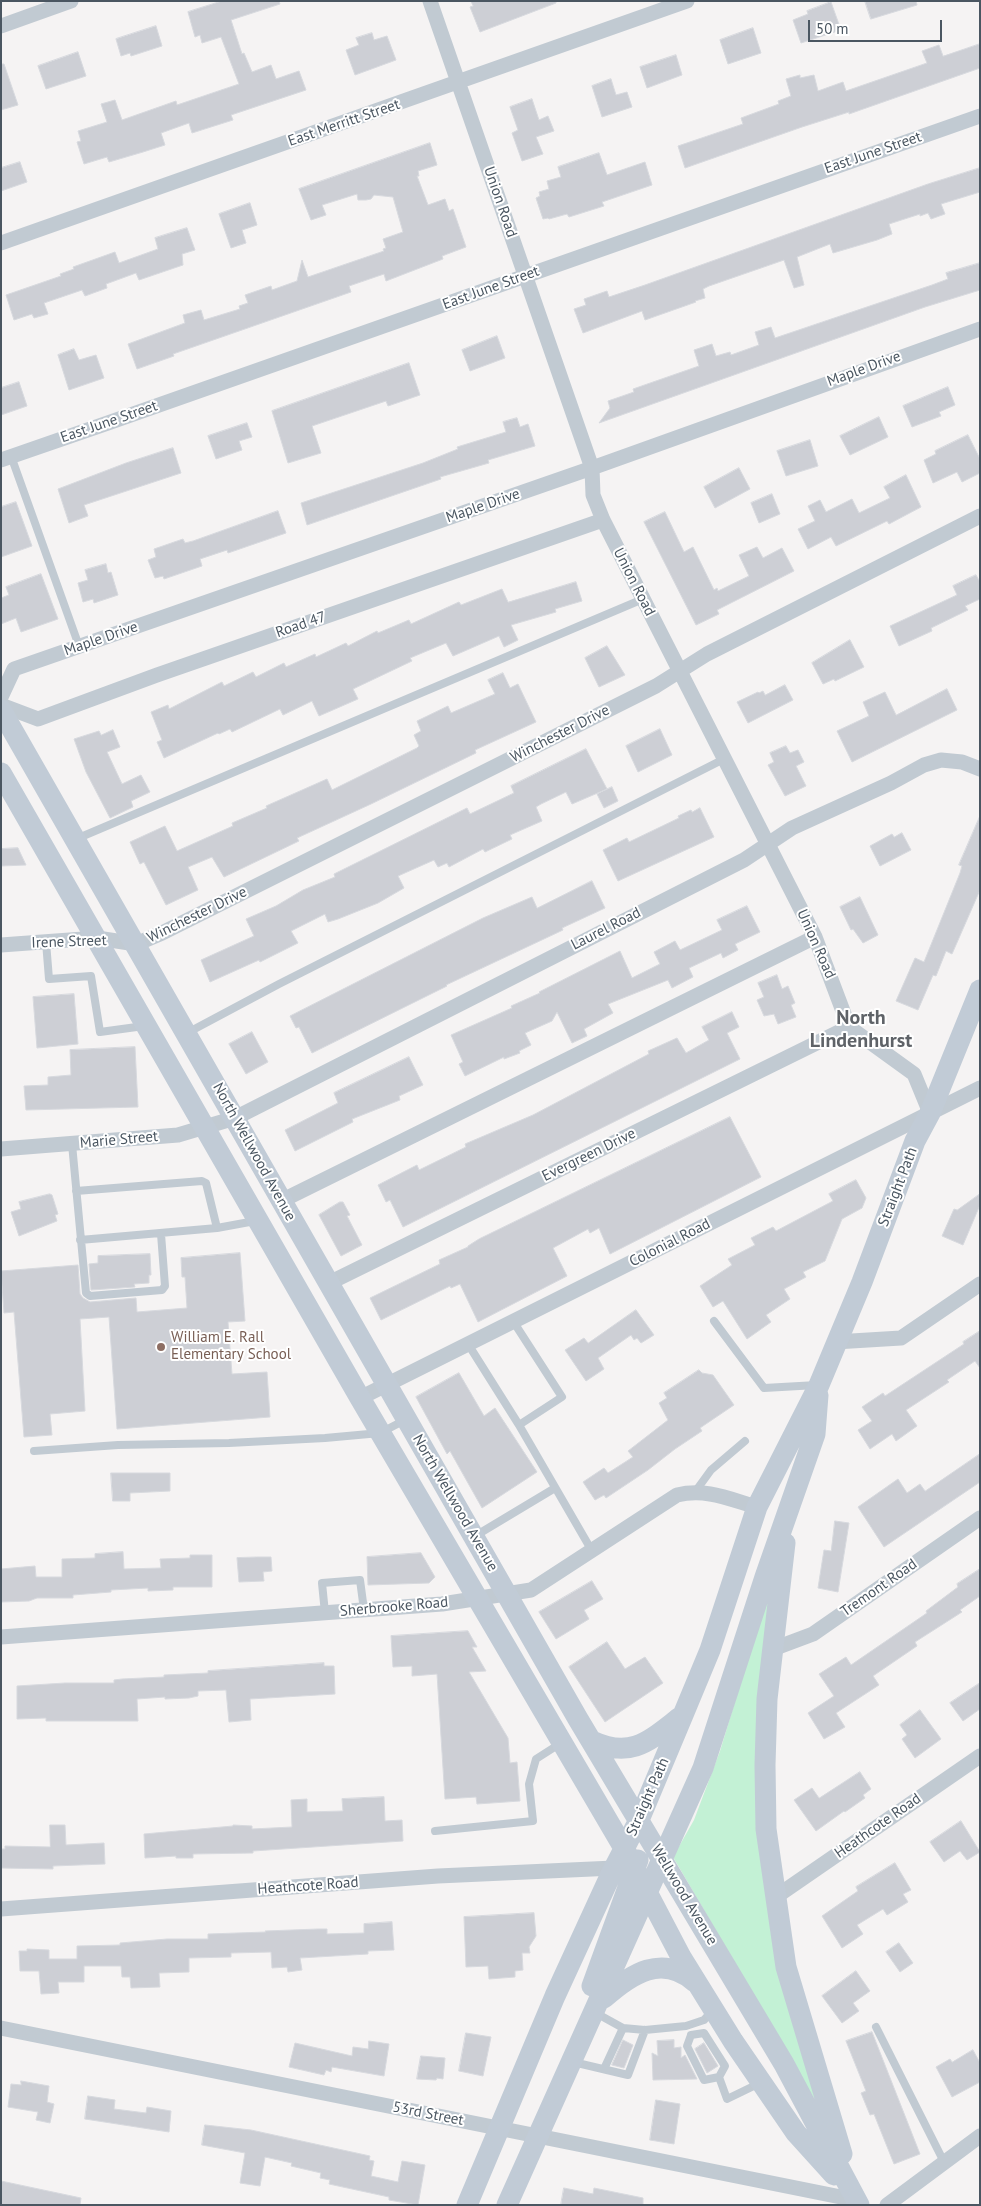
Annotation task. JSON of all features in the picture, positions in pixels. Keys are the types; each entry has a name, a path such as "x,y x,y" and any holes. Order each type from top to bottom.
{"main road":[{"name":"North Wellwood Avenue","path":"1,710 507,1593"},
{"name":"Wellwood Avenue","path":"1,773 380,1433 562,1742 648,1892 696,1982 796,2133 857,2202"},
{"name":"Straight Path","path":"467,2205 501,2129 555,1996 614,1868 639,1820 684,1715 710,1650 757,1507 819,1385 835,1342 862,1282 915,1141 930,1114 980,990"},
{"name":"Straight Path","path":"507,2205 703,1768 788,1508 815,1434 819,1385"},
{"path":"788,1508 767,1699 766,1829 786,1967 857,2202"},
{"name":"Wellwood Avenue","path":"507,1593 592,1742 784,2064 857,2202"},
{"path":"592,1742 616,1750 635,1748 649,1741 684,1715"},
{"path":"574,2056 588,1996 635,1869 640,1838 639,1820"},
{"path":"596,2008 626,1979 645,1970 674,1969 696,1982"}],"street":[{"path":"1,26 71,1"},
{"name":"Union Road","path":"430,1 592,468 593,495 603,520 815,937 850,1027"},
{"name":"East Merritt Street","path":"1,243 687,1"},
{"name":"East June Street","path":"6,458 376,330 526,275 980,116"},
{"name":"Maple Drive","path":"1,697 14,669 592,468 980,329"},
{"name":"Winchester Drive","path":"136,944 162,933 656,686 679,669 980,516"},
{"name":"Road 47","path":"1,705 38,719 157,675 603,520"},
{"name":"Laurel Road","path":"235,1118 768,846 792,828 924,765 941,760 962,762 980,769"},
{"path":"282,1201 815,937"},
{"name":"Irene Street","path":"1,945 97,938 136,944"},
{"path":"850,1027 914,1074 930,1114"},
{"name":"Evergreen Drive","path":"329,1283 850,1027"},
{"name":"Colonial Road","path":"360,1398 980,1088"},
{"name":"Marie Street","path":"1,1149 178,1135 235,1118"},
{"path":"835,1342 900,1338 980,1284"},
{"name":"Sherbrooke Road","path":"1,1638 442,1604 531,1590 677,1495 695,1492 757,1507"},
{"name":"Tremont Road","path":"773,1649 813,1634 980,1518"},
{"name":"Heathcote Road","path":"777,1896 980,1756"},
{"name":"Heathcote Road","path":"1,1909 438,1876 614,1868"},
{"name":"53rd Street","path":"1,2028 857,2202"},
{"path":"887,2205 980,2136"}],"lane":[{"path":"6,458 79,646"},
{"path":"76,840 643,599"},
{"path":"187,1033 279,984 724,759"},
{"path":"46,942 50,979 91,976 100,1032 146,1025"},
{"path":"72,1144 86,1293 90,1296 162,1290 165,1286 161,1234"},
{"path":"76,1191 202,1180 206,1184 217,1228"},
{"path":"80,1240 217,1228 258,1220"},
{"path":"513,1322 562,1397 519,1425"},
{"path":"714,1322 764,1388 819,1385"},
{"path":"468,1344 519,1425 592,1551"},
{"path":"34,1451 118,1445 229,1443 380,1433 407,1419"},
{"path":"695,1492 711,1470 745,1441"},
{"path":"474,1537 555,1488"},
{"path":"325,1613 322,1583 360,1580 364,1610"},
{"path":"435,1830 533,1821 528,1784 536,1759 562,1742"},
{"path":"596,2008 623,2028 645,2030 686,2026 704,2020 713,2010"},
{"path":"686,2026 691,2035 687,2046 704,2080 719,2077 726,2066 704,2033 691,2035"},
{"path":"876,2027 944,2162"},
{"path":"604,2069 623,2028"},
{"path":"574,2056 604,2069 628,2075 645,2030"},
{"path":"719,2077 727,2099 762,2082"}],"green space":[{"path":"774,1573 756,1755 819,2107 673,1857 694,1820 720,1751"}],"building":[{"path":"222,1 279,1 280,4 231,20 242,54 244,53 252,72 271,65 276,79 299,71 306,90 231,115 233,120 192,133 189,123 161,133 165,145 109,162 107,157 84,164 77,142 81,141 78,131 107,122 101,104 115,100 122,120 176,101 177,105 239,84 221,37 202,43 200,35 195,37 188,12"},
{"path":"471,1 556,1 556,3 480,32 470,7 473,6"},
{"path":"865,1 916,1 917,5 871,19"},
{"path":"831,2 841,30 801,43 793,20 808,14 807,11"},
{"path":"156,26 162,46 131,56 130,53 121,56 116,39"},
{"path":"753,28 761,53 728,64 720,40"},
{"path":"372,33 374,40 387,36 396,60 355,75 346,50 359,45 356,38"},
{"path":"980,44 980,68 849,114 849,112 802,127 685,168 678,146 743,124 741,118 779,104 778,101 791,96 786,79 800,75 800,78 814,75 818,91 843,82 846,91 927,63 922,51 939,45 943,56"},
{"path":"78,52 86,76 46,89 38,66"},
{"path":"676,55 682,75 647,88 640,67"},
{"path":"1,64 4,64 18,105 1,110"},
{"path":"611,79 616,95 627,92 632,107 602,117 592,86"},
{"path":"532,99 539,120 548,116 554,131 536,137 543,154 522,161 512,133 518,130 510,107"},
{"path":"430,143 437,165 418,171 419,176 417,176 428,205 445,199 449,211 453,209 466,247 442,256 443,259 386,281 384,274 349,286 351,292 173,354 174,356 137,369 128,344 185,323 183,315 201,310 204,320 240,309 239,306 248,303 245,295 271,286 272,290 297,281 302,260 308,277 384,251 383,249 386,248 383,239 403,232 393,197 374,195 371,199 358,200 357,194 322,205 326,215 311,220 299,189"},
{"path":"599,153 607,175 645,162 652,185 602,202 604,206 569,217 567,214 543,219 536,198 540,196 539,192 549,189 547,181 561,177 558,167"},
{"path":"20,162 27,182 1,191 1,168"},
{"path":"980,168 980,192 941,204 945,214 931,219 928,213 920,216 920,214 889,224 892,234 877,240 833,253 830,244 797,257 804,285 794,288 784,260 709,286 703,289 705,298 696,302 645,320 642,311 583,333 574,309 586,305 584,299 607,291 609,297 928,184"},
{"path":"250,203 257,225 242,230 246,243 231,248 219,214"},
{"path":"187,228 195,250 182,254 183,265 139,280 136,273 106,284 107,288 85,296 82,290 44,303 48,314 34,318 32,314 14,320 6,295 61,276 60,274 74,269 73,267 115,252 119,263 158,249 155,238"},
{"path":"980,263 980,290 925,307 599,423 610,408 608,401 634,392 633,389 699,366 694,350 712,344 716,356 730,352 731,355 759,345 755,332 771,327 775,338 932,285 948,279 946,273"},
{"path":"497,336 505,358 470,371 462,350"},
{"path":"74,349 79,360 96,355 104,378 69,390 58,355"},
{"path":"409,363 420,395 388,406 386,401 312,426 321,453 288,463 272,411"},
{"path":"19,382 27,406 1,415 1,388"},
{"path":"948,387 955,405 939,412 941,416 912,427 903,406"},
{"path":"879,417 888,437 850,455 840,436"},
{"path":"517,418 520,427 528,424 535,446 488,460 489,463 440,477 441,479 307,525 301,503 423,463 458,449 457,447 506,432 503,422"},
{"path":"247,423 252,437 239,441 242,450 216,459 208,436"},
{"path":"968,435 980,459 980,473 962,482 957,472 933,483 924,460 936,454 935,451"},
{"path":"810,440 818,466 786,476 777,451"},
{"path":"173,448 181,473 84,505 88,516 69,523 58,489 126,463"},
{"path":"739,468 750,489 715,508 704,487"},
{"path":"906,475 921,507 889,524 887,521 836,546 831,537 808,549 798,529 815,521 808,506 820,500 826,512 852,499 859,513 890,498 884,487"},
{"path":"772,494 780,514 759,523 751,503"},
{"path":"16,502 32,546 1,557 1,507"},
{"path":"278,511 286,533 228,553 227,550 200,559 202,566 164,579 163,576 155,578 148,560 156,557 154,549 183,539 185,543 193,541"},
{"path":"665,512 684,552 693,547 714,590 717,588 718,591 749,576 739,555 757,547 763,558 782,548 794,571 717,610 719,614 696,625 644,522"},
{"path":"106,564 108,573 111,572 118,595 94,603 93,599 83,602 78,583 88,580 85,570"},
{"path":"41,574 58,619 21,632 16,618 1,624 1,598 9,595 6,587"},
{"path":"976,575 980,582 980,599 965,606 968,610 931,628 932,631 899,646 890,626 957,595 953,586"},
{"path":"576,582 582,601 555,609 556,612 511,625 518,640 504,647 499,636 453,656 446,643 410,658 412,661 353,689 358,699 319,716 312,701 283,715 280,709 232,732 230,729 218,733 164,758 157,742 162,740 151,712 168,705 169,709 222,682 224,686 253,672 256,677 284,663 286,667 315,654 316,657 346,643 348,646 377,631 378,633 409,620 411,624 459,602 461,605 502,589 508,602"},
{"path":"850,640 864,667 835,681 834,679 823,684 812,663"},
{"path":"607,646 625,675 599,687 585,658"},
{"path":"503,673 510,688 518,684 536,722 475,750 476,753 371,804 297,838 299,841 224,877 212,857 188,867 198,890 166,905 144,862 140,864 130,842 165,826 177,851 233,826 232,823 267,808 266,806 327,779 332,790 417,748 419,746 414,735 421,731 417,721 448,706 451,713 495,694 488,680"},
{"path":"785,685 793,700 748,723 737,702 758,692 763,691 765,695"},
{"path":"947,689 957,710 852,762 837,731 869,716 863,702 885,692 896,715"},
{"path":"660,729 672,755 638,772 626,746"},
{"path":"113,730 120,747 107,752 122,784 141,775 150,792 131,801 133,807 110,818 86,772 74,739 99,731 101,735"},
{"path":"786,746 790,753 798,750 804,762 796,766 806,786 785,796 768,765 774,762 770,753"},
{"path":"586,749 607,789 572,804 566,792 541,804 536,807 542,821 510,835 512,839 485,852 483,849 449,867 447,863 438,867 434,860 398,876 404,888 378,903 328,922 325,914 291,931 298,943 260,962 259,960 210,982 201,960 254,936 246,919 276,906 303,890 335,877 334,874 467,808 470,814 514,793 511,786"},
{"path":"612,787 618,801 604,808 597,794"},
{"path":"700,808 714,837 618,881 603,850 627,838 629,842 679,818 678,816"},
{"path":"980,816 980,890 952,954 946,951 936,976 933,975 918,1010 896,1001 915,958 924,962 960,873 962,866 959,865"},
{"path":"902,833 911,850 880,866 870,846 892,834 894,837"},
{"path":"18,848 26,865 1,866 1,849"},
{"path":"592,881 605,908 446,985 312,1053 299,1027 296,1028 290,1016 483,918 532,897 537,908"},
{"path":"860,897 878,935 863,943 853,929 851,930 840,907"},
{"path":"747,906 760,932 735,944 738,950 723,958 721,953 689,968 693,977 672,988 668,980 608,1004 613,1013 584,1029 587,1036 572,1043 557,1012 552,1021 525,1033 531,1045 519,1051 520,1053 504,1059 504,1057 465,1076 459,1064 463,1062 451,1035 512,1008 511,1006 620,951 632,978 660,964 654,952 675,941 680,950 722,930 717,920"},
{"path":"777,975 782,989 788,986 795,1003 791,1005 796,1017 778,1024 774,1014 764,1016 757,1000 764,997 758,983"},
{"path":"74,994 78,1044 37,1048 33,997"},
{"path":"732,1012 739,1027 727,1033 740,1059 403,1227 390,1200 386,1202 378,1185 417,1165 419,1170 466,1147 465,1144 533,1115 649,1054 648,1051 677,1038 686,1053 709,1040 702,1027"},
{"path":"252,1032 268,1062 246,1074 229,1044"},
{"path":"135,1047 138,1107 26,1110 24,1086 48,1085 48,1077 71,1075 70,1050"},
{"path":"409,1057 423,1085 399,1096 400,1100 352,1119 353,1122 295,1151 285,1130 338,1103 334,1093"},
{"path":"730,1117 761,1177 610,1254 599,1228 590,1233 588,1229 553,1248 567,1276 478,1322 460,1284 451,1288 450,1286 381,1320 370,1298 440,1264 439,1260 468,1247 479,1239"},
{"path":"856,1180 866,1198 862,1208 842,1219 825,1261 803,1272 806,1277 784,1289 790,1299 766,1315 771,1322 747,1339 723,1301 713,1307 700,1286 732,1265 728,1259 755,1245 751,1238 773,1227 776,1231 833,1201 829,1194"},
{"path":"50,1194 58,1214 55,1215 57,1221 19,1236 11,1212 21,1209 19,1202"},
{"path":"980,1194 980,1205 963,1245 942,1236 954,1209 957,1210"},
{"path":"343,1202 350,1215 347,1216 362,1245 341,1256 319,1215"},
{"path":"240,1253 245,1321 228,1322 232,1374 267,1372 270,1417 117,1429 109,1317 80,1319 85,1411 50,1414 52,1435 24,1437 14,1312 4,1313 1,1271 78,1265 80,1294 83,1298 90,1302 136,1298 137,1312 187,1308 185,1277 182,1277 181,1258"},
{"path":"150,1254 151,1275 149,1275 149,1283 134,1284 135,1287 91,1290 89,1264 98,1263 98,1256"},
{"path":"636,1310 654,1335 641,1343 637,1338 634,1340 631,1335 598,1358 604,1369 586,1381 565,1350 584,1338 588,1343"},
{"path":"980,1331 980,1368 975,1361 947,1380 949,1382 906,1410 917,1426 896,1441 892,1434 870,1449 858,1430 872,1421 862,1407 883,1393 885,1396 964,1344 963,1342"},
{"path":"699,1370 702,1373 713,1375 734,1405 700,1428 702,1431 648,1470 606,1498 604,1495 595,1500 583,1482 604,1468 608,1473 633,1457 628,1451 668,1420 659,1403 667,1398 664,1393"},
{"path":"459,1373 484,1416 495,1408 537,1472 482,1508 450,1451 447,1454 416,1397"},
{"path":"980,1454 980,1482 884,1547 858,1507 898,1479 907,1493 920,1484 925,1491"},
{"path":"111,1473 170,1473 170,1491 130,1493 130,1501 113,1501"},
{"path":"835,1521 849,1523 838,1592 818,1588 824,1550 831,1551"},
{"path":"123,1552 124,1569 161,1568 160,1559 190,1558 190,1555 212,1555 212,1587 173,1587 173,1590 148,1591 148,1588 111,1590 111,1592 73,1595 73,1598 37,1598 29,1601 1,1602 1,1569 35,1566 36,1577 62,1577 62,1559 95,1558 95,1554"},
{"path":"421,1553 435,1577 429,1583 368,1585 367,1557"},
{"path":"271,1557 272,1571 263,1572 264,1581 239,1582 237,1558"},
{"path":"980,1569 980,1596 960,1610 962,1612 915,1642 917,1646 873,1676 879,1685 836,1713 845,1727 824,1739 808,1713 834,1696 819,1674 846,1657 851,1665 927,1613 926,1611 958,1587 957,1584"},
{"path":"592,1581 603,1599 584,1610 589,1619 556,1639 539,1612"},
{"path":"468,1631 477,1647 472,1647 486,1671 469,1672 508,1738 510,1763 517,1762 520,1801 477,1804 476,1797 445,1799 437,1674 412,1676 412,1666 393,1667 391,1636"},
{"path":"607,1642 625,1669 645,1657 663,1683 605,1722 569,1667"},
{"path":"324,1663 324,1666 334,1666 335,1694 250,1699 251,1720 229,1722 226,1690 198,1691 198,1696 189,1698 137,1699 138,1721 46,1721 46,1718 17,1719 17,1686 65,1683 114,1683 114,1680 164,1677 164,1675"},
{"path":"980,1683 980,1709 963,1721 950,1703"},
{"path":"920,1710 941,1739 915,1758 902,1739 907,1735 900,1725"},
{"path":"860,1772 871,1789 863,1795 865,1798 816,1831 794,1800 812,1788 819,1798"},
{"path":"384,1797 385,1821 402,1820 403,1841 253,1851 253,1853 193,1854 193,1858 176,1858 176,1856 145,1858 144,1834 233,1825 252,1826 252,1829 292,1827 291,1800 307,1799 307,1812 343,1811 342,1799"},
{"path":"961,1821 980,1852 967,1860 960,1851 944,1862 930,1842"},
{"path":"50,1825 65,1825 66,1845 104,1843 105,1864 53,1866 53,1869 1,1868 1,1849 5,1849 5,1846 50,1847"},
{"path":"895,1863 911,1890 903,1894 908,1902 887,1915 883,1909 857,1925 863,1934 842,1948 822,1916 858,1891 856,1887"},
{"path":"534,1913 536,1936 529,1947 530,1953 522,1953 523,1970 515,1971 515,1977 489,1979 488,1966 466,1967 464,1917"},
{"path":"392,1922 394,1950 368,1951 368,1954 300,1958 302,1970 288,1972 287,1967 272,1968 271,1952 231,1953 231,1957 189,1958 189,1972 159,1973 160,1987 131,1988 130,1977 122,1977 121,1966 84,1966 84,1982 58,1982 59,1993 41,1994 39,1971 20,1971 19,1951 27,1951 27,1949 49,1950 49,1959 77,1959 77,1946 120,1945 120,1943 167,1939 208,1939 208,1934 265,1931 327,1929 327,1934 364,1933 364,1924"},
{"path":"899,1943 913,1963 900,1972 886,1952"},
{"path":"856,1971 870,1991 853,2003 859,2011 842,2023 822,1996"},
{"path":"872,2032 920,2154 894,2164 874,2114 870,2115 861,2093 866,2091 846,2041"},
{"path":"466,2033 491,2037 483,2076 459,2071"},
{"path":"623,2040 633,2045 624,2068 612,2065"},
{"path":"674,2040 674,2048 681,2047 681,2058 685,2055 697,2079 653,2080 652,2053 658,2056 657,2041"},
{"path":"369,2041 389,2044 384,2076 332,2067 331,2072 326,2070 324,2075 289,2067 295,2043 352,2056 353,2047 368,2049"},
{"path":"704,2043 718,2066 707,2073 695,2049"},
{"path":"973,2050 980,2063 980,2082 952,2097 936,2067 950,2059 952,2062"},
{"path":"421,2056 445,2058 443,2079 417,2079"},
{"path":"21,2081 49,2086 47,2102 54,2104 50,2123 36,2120 38,2112 8,2107 11,2084 21,2085"},
{"path":"88,2096 115,2100 114,2109 146,2113 147,2107 171,2111 169,2132 85,2119"},
{"path":"656,2100 680,2104 674,2144 650,2140"},
{"path":"205,2125 251,2130 370,2156 369,2160 374,2161 371,2176 398,2182 402,2161 425,2165 418,2205 389,2200 389,2197 329,2184 330,2180 320,2178 321,2173 291,2166 292,2163 265,2157 260,2186 240,2183 245,2153 202,2145"},
{"path":"1,2181 81,2198 80,2205 1,2205"},
{"path":"564,2188 593,2194 594,2188 643,2198 643,2205 561,2205"}],"place":[{"name":"William E. Rall Elementary School","path":"161,1347"}],"district":[{"name":"North Lindenhurst","path":"861,1030"}]}
